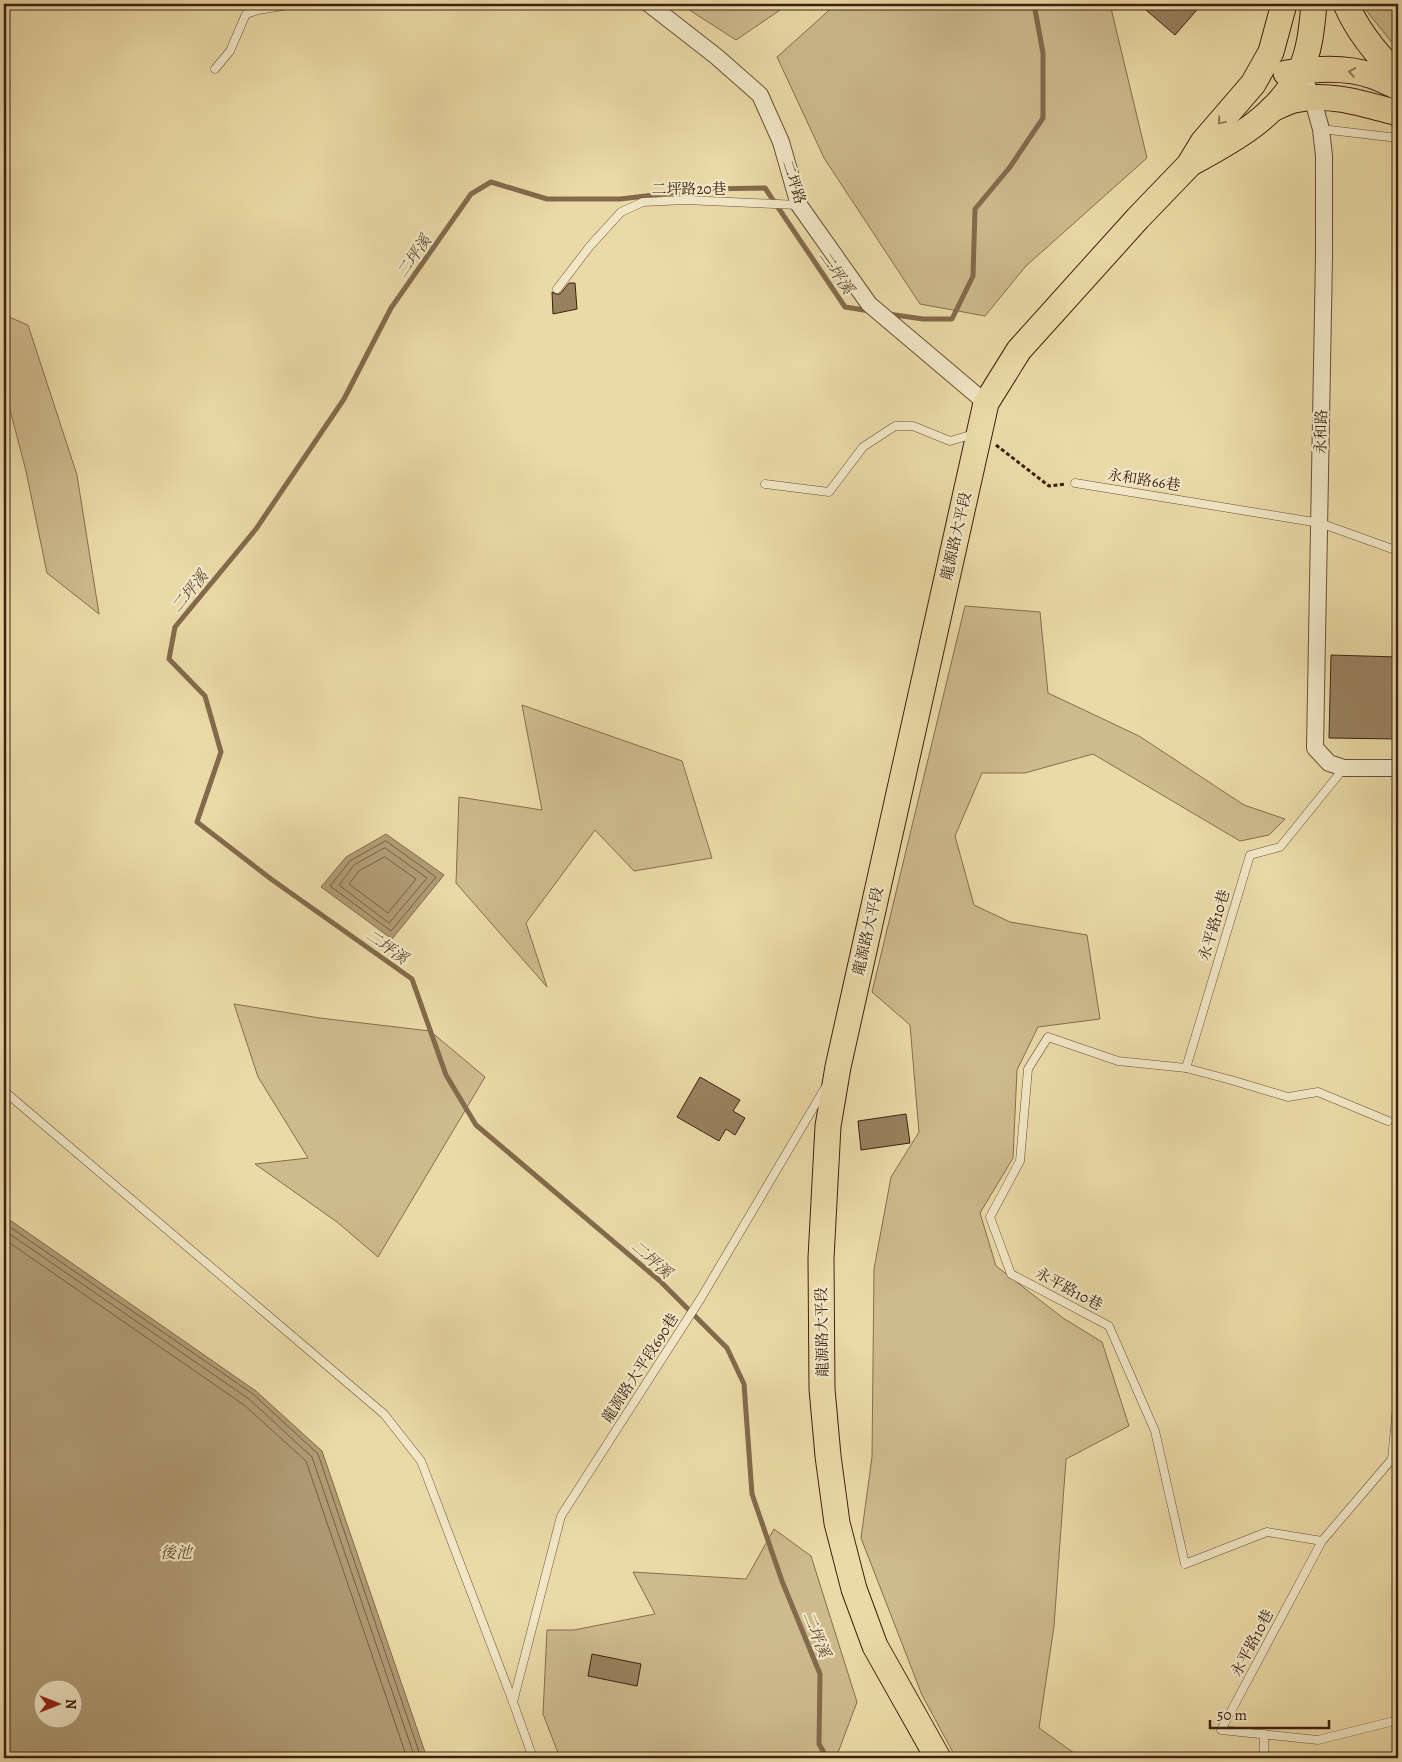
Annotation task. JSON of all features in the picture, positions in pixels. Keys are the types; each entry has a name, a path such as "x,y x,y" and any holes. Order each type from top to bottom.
{"main road":[{"name":"龍源路大平段","path":"1189,165 1232,140 1272,109 1287,93 1301,71 1308,49 1314,4"},
{"path":"1346,4 1354,21 1376,54 1398,75"},
{"name":"龍源路大平段","path":"1283,10 1282,36 1288,55 1301,71"},
{"name":"龍源路大平段","path":"938,1758 875,1646 854,1589 837,1523 822,1389 821,1258 828,1126 838,1067 986,403 1019,350 1138,218 1189,165 1203,142 1253,84 1271,52 1283,10"},
{"path":"1301,71 1324,69 1351,71 1372,76 1398,87"},
{"name":"龍源路大平段","path":"1253,84 1279,74 1301,71"},
{"path":"1301,71 1326,90 1355,102"},
{"path":"1272,109 1292,100 1312,97 1355,102 1398,113"}],"street":[{"name":"二坪路","path":"649,4 760,95 781,142 799,205 869,304 986,403"},
{"name":"永和路","path":"1301,71 1312,97 1321,129 1324,156 1320,523 1315,748 1337,765"},
{"path":"1337,765 1398,768"}],"lane":[{"path":"215,69 230,51 246,14 258,10 295,4"},
{"path":"1321,129 1398,138"},
{"name":"二坪路20巷","path":"557,289 590,246 621,212 643,202 685,200 799,205"},
{"path":"765,484 829,492 863,447 895,426 913,426 950,441 979,432"},
{"name":"永和路66巷","path":"1075,483 1320,523 1398,551"},
{"name":"永平路10巷","path":"1337,765 1280,847 1250,855 1186,1068 1118,1061 1048,1037 1028,1068 1020,1161 990,1216 1011,1274 1109,1326 1155,1431 1185,1564 1267,1532 1322,1541 1221,1730 1318,1740 1398,1720"},
{"name":"龍源路大平段690巷","path":"513,1702 561,1516 701,1298 838,1067"},
{"path":"1186,1068 1288,1097 1318,1092 1388,1121"},
{"path":"4,1091 384,1414 421,1462 513,1702 532,1758"},
{"path":"1322,1541 1392,1459 1397,1407"},
{"path":"1264,1734 1264,1758"}],"path":[{"path":"979,432 1049,486 1075,483"}],"shaded area":[{"path":"680,4 789,4 736,40"},
{"path":"836,4 1110,4 1147,158 1026,266 985,316 920,304 824,158 777,57"},
{"path":"1361,4 1398,4 1398,50"},
{"path":"4,315 28,325 77,475 99,614 47,573 26,471 4,387"},
{"path":"965,606 1040,612 1048,693 1139,736 1244,805 1285,819 1269,835 1240,841 1093,754 1025,773 982,773 955,836 974,905 1010,922 1087,935 1100,1019 1038,1027 1017,1070 1013,1158 980,1213 996,1266 1063,1318 1102,1342 1129,1426 1066,1459 1054,1626 1039,1728 1081,1758 956,1758 922,1695 861,1538 872,1457 874,1269 891,1177 919,1132 910,1025 872,992"},
{"path":"522,705 682,761 712,858 634,871 595,830 526,923 547,987 456,883 459,797 542,810"},
{"path":"234,1004 320,1018 430,1031 485,1077 378,1257 337,1222 255,1164 308,1158 258,1077"},
{"path":"774,1529 811,1556 857,1702 836,1758 560,1758 543,1714 547,1630 574,1630 655,1614 633,1572 746,1579"}],"water":[{"path":"386,834 444,875 392,939 321,887 346,857"},
{"name":"後池","path":"4,1216 256,1391 322,1451 427,1758 4,1758"}],"building":[{"path":"1139,4 1202,4 1175,35"},
{"path":"569,283 575,283 577,309 553,314 552,292 560,294"},
{"path":"1331,655 1398,657 1398,739 1329,738"},
{"path":"700,1077 740,1100 733,1111 745,1118 735,1135 726,1129 719,1141 677,1117"},
{"path":"906,1114 910,1143 861,1150 858,1121"},
{"path":"592,1654 641,1664 637,1686 588,1676"}],"waterway":[{"name":"二坪溪","path":"888,314 923,319 952,319 973,276 975,209 1010,167 1043,118 1043,53 1034,4"},
{"name":"二坪溪","path":"827,1758 819,1744 820,1674 782,1581 752,1494 744,1384 727,1348 660,1281 476,1125 446,1075 412,979 271,879 197,822 221,752 205,696 169,659 175,627 256,529 344,399 391,308 471,194 491,182 547,199 620,199 706,189 765,188 845,307 870,311"}]}
